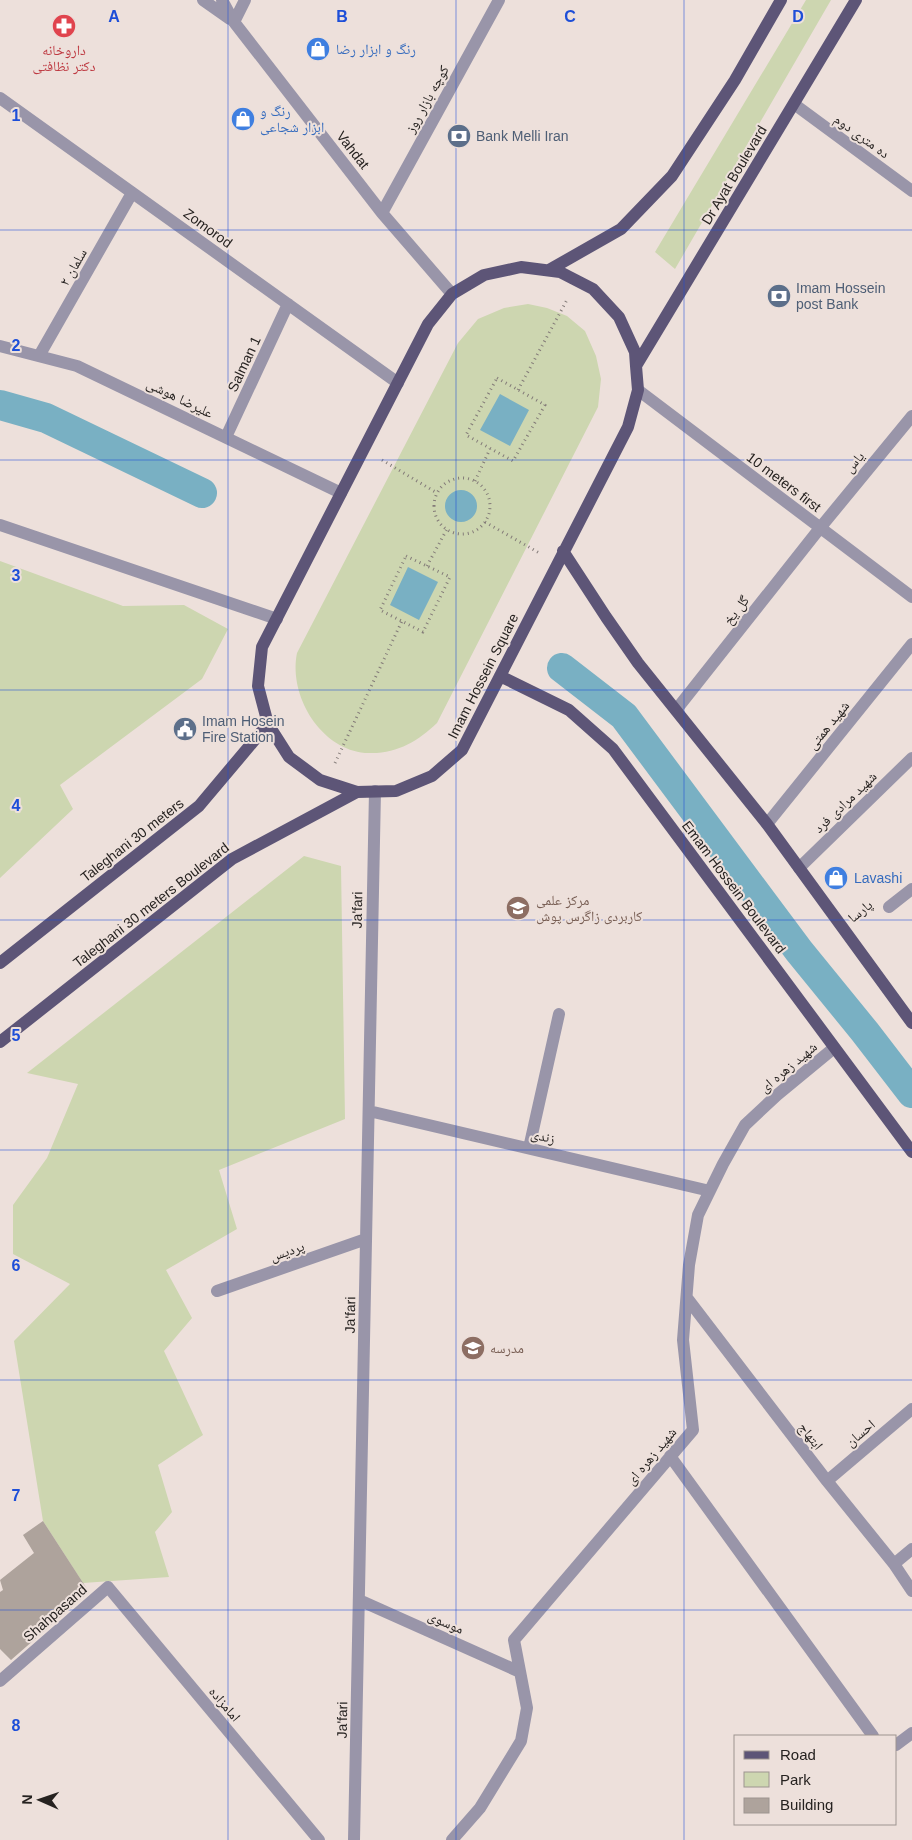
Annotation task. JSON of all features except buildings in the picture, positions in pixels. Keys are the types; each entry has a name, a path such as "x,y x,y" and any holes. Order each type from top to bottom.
{"main road":[{"path":"549,270 621,229 672,176 735,80 782,0"},
{"name":"Dr Ayat Boulevard","path":"636,366 856,0"},
{"name":"Imam Hossein Square","path":"522,267 560,272 578,281 593,289 619,317 635,352 638,390 628,427 562,552 462,750 432,776 396,791 357,792 320,780 289,757 268,724 258,686 262,647 341,492 428,324 452,294 484,274 522,267"},
{"path":"562,552 638,663 766,824 912,1023"},
{"name":"Emam Hossein Boulevard","path":"500,676 569,710 613,749 912,1152"},
{"name":"Taleghani 30 meters","path":"0,963 199,806 268,724"},
{"name":"Taleghani 30 meters Boulevard","path":"0,1042 232,859 357,792"}],"street":[{"name":"Vahdat","path":"203,0 234,22"},
{"name":"Vahdat","path":"222,0 234,22 382,213 452,294"},
{"path":"234,22 245,0"},
{"name":"کوچه بازار روز","path":"382,213 499,0"},
{"name":"Zomorod","path":"0,98 398,383"},
{"name":"ده متری دوم","path":"794,104 912,192"},
{"name":"سلمان ۲","path":"39,356 132,193"},
{"name":"Salman 1","path":"226,437 288,304"},
{"name":"علیرضا هوشی","path":"0,346 77,366 341,492"},
{"name":"10 meters first","path":"638,390 912,597"},
{"name":"یاس","path":"820,528 912,416"},
{"path":"0,525 277,619"},
{"name":"گل یخ","path":"676,710 820,528"},
{"name":"شهید همتی","path":"766,824 912,644"},
{"name":"شهید مرادی فرد","path":"798,868 912,758"},
{"name":"Ja'fari","path":"354,1840 375,791"},
{"name":"پارسا","path":"889,907 912,889"},
{"path":"529,1148 559,1014"},
{"name":"شهید زهره ای","path":"452,1840 480,1808 520,1741 527,1708 514,1640 693,1430 683,1340 689,1265 698,1215 745,1125 777,1095 834,1048"},
{"name":"زندی","path":"369,1111 710,1191"},
{"name":"پردیس","path":"217,1291 366,1240"},
{"name":"ابتهاج","path":"687,1298 894,1564 912,1591"},
{"name":"احسان","path":"827,1480 912,1409"},
{"path":"670,1456 872,1735"},
{"path":"894,1564 912,1549"},
{"name":"Shahpasand","path":"0,1681 108,1587"},
{"name":"امامزاده","path":"108,1587 319,1840"},
{"name":"موسوی","path":"359,1600 520,1672"},
{"path":"897,1745 912,1733"}],"path":[{"path":"518,390 578,281"},
{"path":"497,378 544,405 513,462 490,449 466,435 497,378"},
{"path":"475,481 490,449"},
{"path":"363,450 437,494"},
{"path":"458,478 475,481 487,494 490,503 489,513 485,522 470,533 460,534 447,529 437,519 434,511 434,502 437,494 449,481 458,478"},
{"path":"485,522 557,564"},
{"path":"427,566 447,529"},
{"path":"406,556 427,566 450,577 423,632 380,610 406,556"},
{"path":"326,782 402,621"}],"green space":[{"path":"806,0 831,0 675,269 655,252"},
{"path":"528,304 547,308 567,316 585,331 596,356 601,379 598,407 437,723 415,741 398,749 379,753 352,750 337,743 323,732 312,719 303,703 298,687 297,653 458,343 478,319 504,308"},
{"path":"0,561 123,606 184,605 228,629 202,679 60,785 73,809 0,878"},
{"path":"304,856 341,866 345,1119 219,1170 237,1229 166,1270 192,1318 164,1351 203,1435 158,1465 172,1512 155,1532 169,1577 83,1583 43,1521 14,1341 70,1284 13,1254 13,1205 47,1158 78,1084 27,1073"}],"water":[{"path":"500,394 529,410 510,446 480,430"},
{"path":"461,490 467,491 472,495 476,500 476,512 472,517 467,521 461,522 455,521 450,517 446,512 445,506 446,500 450,495 455,491"},
{"path":"408,567 438,582 419,620 390,605"}],"waterway":[{"path":"0,405 46,418 202,493"},
{"path":"562,668 624,716 799,951 912,1093"}],"place":[{"name":"داروخانه دکتر نظافتی","path":"64,26"},
{"name":"رنگ و ابزار رضا","path":"318,49"},
{"name":"رنگ و ابزار شجاعی","path":"243,119"},
{"name":"Bank Melli Iran","path":"459,136"},
{"name":"Imam Hossein post Bank","path":"779,296"},
{"name":"Imam Hosein Fire Station","path":"185,729"},
{"name":"Lavashi","path":"836,878"},
{"name":"مرکز علمی کاربردی زاگرس پوش","path":"518,908"},
{"name":"مدرسه","path":"473,1348"}]}
